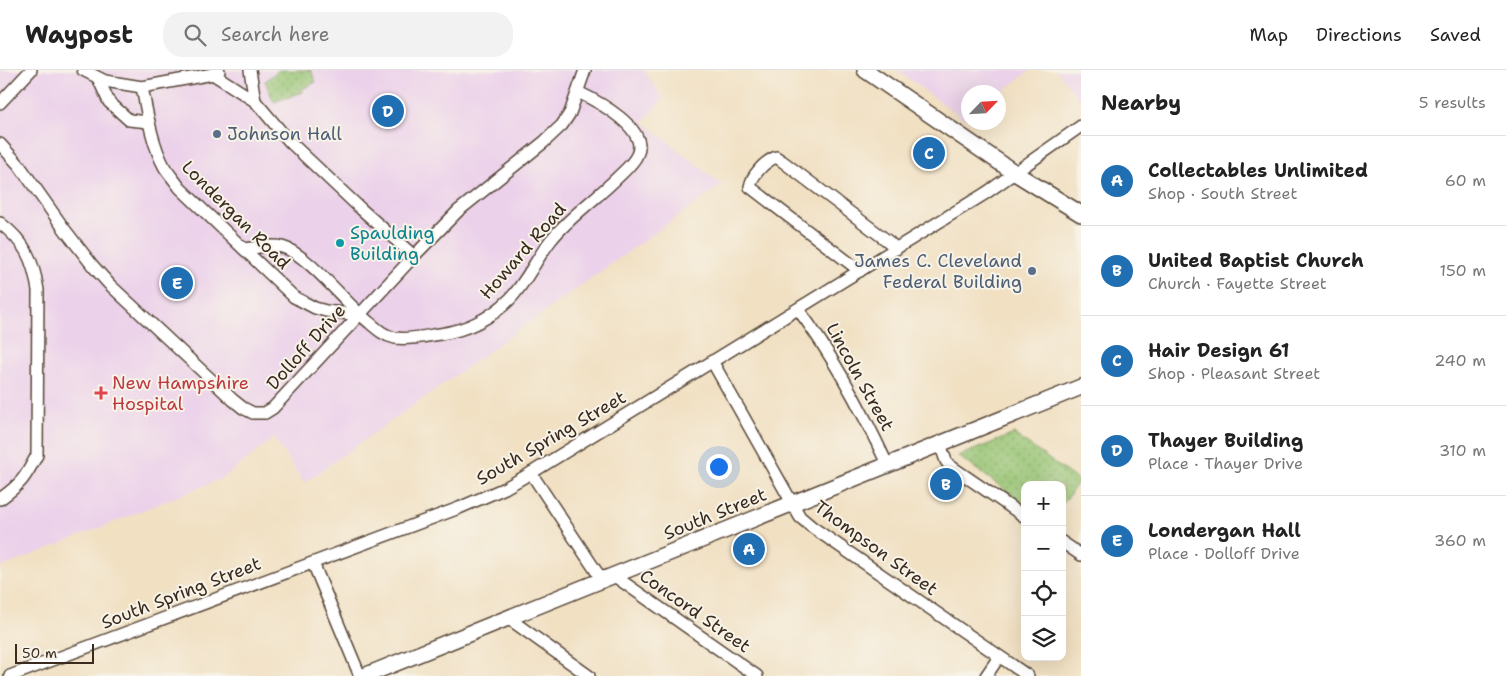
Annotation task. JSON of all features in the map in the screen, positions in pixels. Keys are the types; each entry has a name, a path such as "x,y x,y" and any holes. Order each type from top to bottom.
{"main road":[{"path":"870,71 1015,173 1081,214"},
{"name":"South Street","path":"366,675 887,464 1077,392"}],"street":[{"path":"0,103 31,70"},
{"path":"83,70 105,81 142,87 217,72 255,102 290,142 361,210 414,256"},
{"path":"250,70 255,102"},
{"name":"Dolloff Drive","path":"0,144 19,165 78,248 109,284 233,400 253,413 265,413 274,408 458,211 544,142 562,125 570,113 585,70"},
{"path":"98,78 109,102 130,120 149,122"},
{"name":"Londergan Road","path":"142,87 149,122 160,156 165,168 180,188 294,297 315,308 359,315"},
{"name":"Howard Road","path":"244,249 262,246 281,246 293,252 330,284 359,315 384,335 408,338 457,331 469,327 490,315 509,300 525,281 551,240 568,222 605,190 631,164 638,154 640,142 634,131 616,114 596,100 578,92"},
{"name":"South Spring Street","path":"10,676 470,504 531,473 896,249 1015,173 1081,126"},
{"path":"860,271 750,187 751,182 770,160 776,157 782,161 874,230 896,249"},
{"path":"0,223 12,232 24,248 35,269 38,299 37,455 28,473 18,486 0,499"},
{"name":"Lincoln Street","path":"798,309 813,329 858,404 887,464"},
{"name":"Thompson Street","path":"712,362 800,517 1028,676"},
{"path":"940,444 946,461 950,465 1021,514"},
{"name":"Concord Street","path":"531,473 608,578 757,676"},
{"path":"1066,545 1081,555"},
{"path":"313,563 366,675"},
{"path":"508,618 589,676"},
{"path":"986,676 999,657"}],"shaded area":[{"path":"0,70 644,70 663,99 643,122 722,185 304,483 274,438 223,478 0,568"},
{"path":"897,70 1031,70 1006,89 1006,85 961,85 961,117"},
{"path":"1057,70 1081,70 1081,103"}],"green space":[{"path":"279,70 311,70 316,82 302,89 303,92 274,102 265,81"},
{"path":"1014,434 1079,481 1066,499 1066,481 1021,481 1021,501 958,456"}],"place":[{"name":"Thayer Building","path":"388,111"},
{"name":"Johnson Hall","path":"217,134"},
{"name":"Hair Design 61","path":"929,153"},
{"name":"Spaulding Building","path":"340,243"},
{"name":"James C. Cleveland Federal Building","path":"1032,271"},
{"name":"Londergan Hall","path":"177,283"},
{"name":"New Hampshire Hospital","path":"101,393"},
{"name":"United Baptist Church","path":"946,484"},
{"name":"Collectables Unlimited","path":"749,549"}]}
